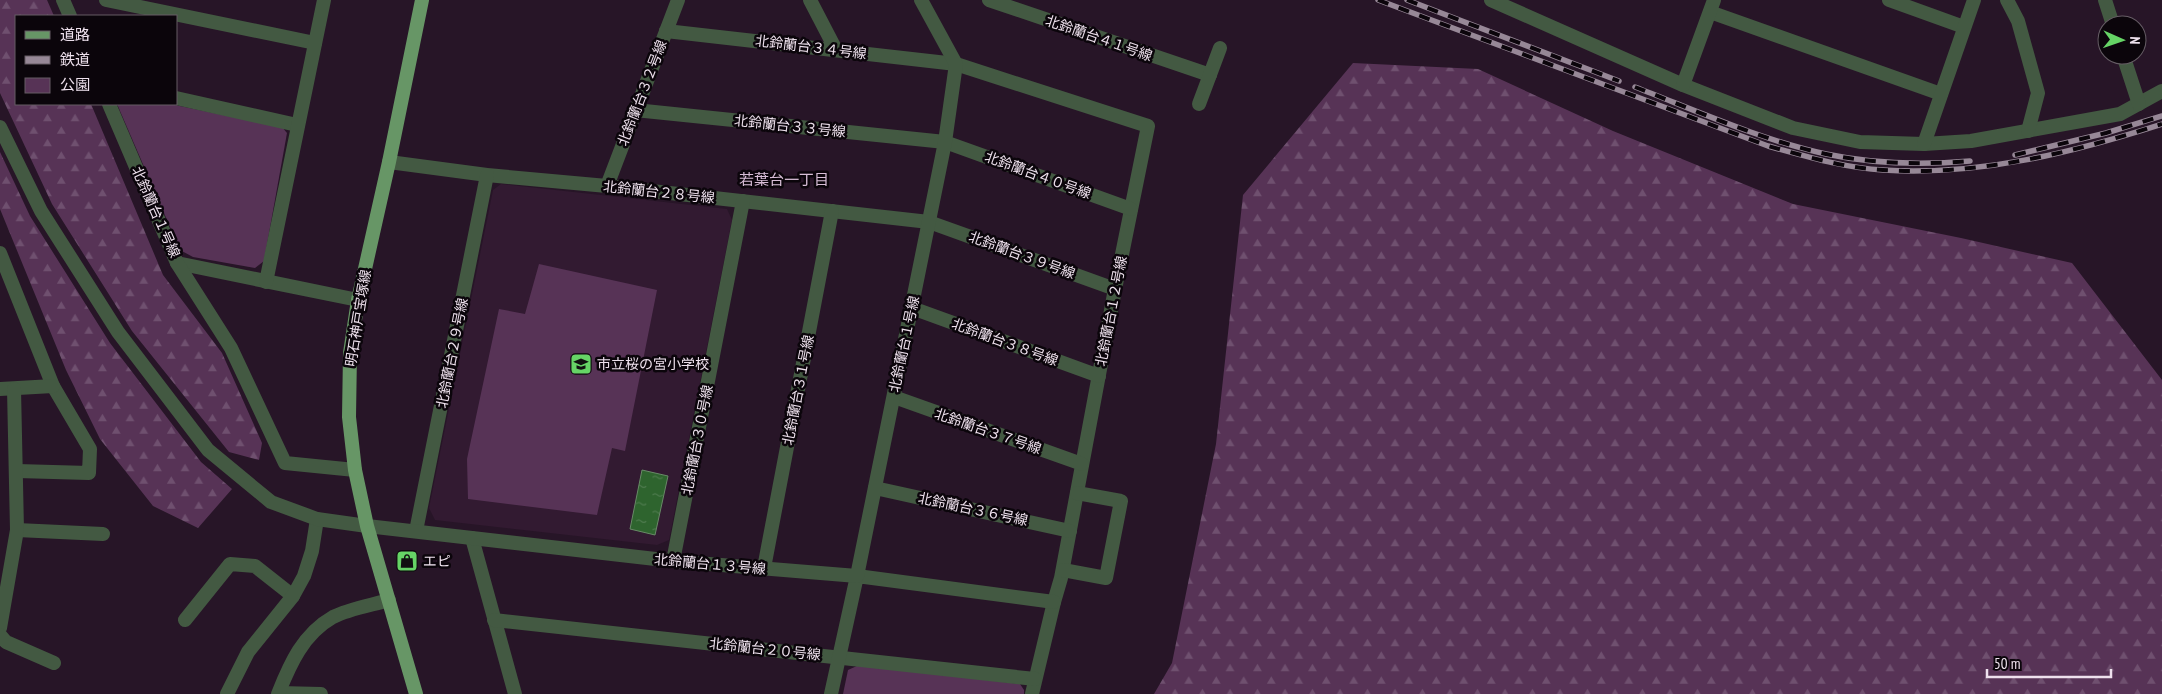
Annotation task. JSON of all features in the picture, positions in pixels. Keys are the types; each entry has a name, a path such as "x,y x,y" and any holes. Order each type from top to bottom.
{"main road":[{"name":"明石神戸宝塚線","path":"416,694 367,526 355,470 349,408 350,354 358,300 389,162 422,0"}],"street":[{"path":"63,0 70,15"},
{"path":"106,0 314,43"},
{"path":"266,282 324,0"},
{"name":"北鈴蘭台３２号線","path":"607,186 678,0"},
{"path":"810,0 836,50"},
{"path":"921,0 956,64"},
{"name":"北鈴蘭台４１号線","path":"989,0 1210,75"},
{"path":"1491,0 1683,85 1793,128 1860,142 1924,144 1971,141 2120,114 2162,91"},
{"path":"1889,0 1964,27"},
{"path":"1924,144 1974,0"},
{"path":"2007,0 2018,21 2038,93 2028,131"},
{"path":"2104,0 2109,15"},
{"path":"1683,85 1712,6 1941,94"},
{"name":"北鈴蘭台３４号線","path":"666,31 956,64"},
{"path":"1199,104 1220,48"},
{"name":"北鈴蘭台１号線","path":"831,694 930,222 945,142 956,64"},
{"name":"北鈴蘭台１２号線","path":"956,64 1148,126 1114,289 1063,570 1032,694"},
{"path":"2126,65 2139,104"},
{"path":"178,98 297,125"},
{"name":"北鈴蘭台１号線","path":"109,105 178,263 358,300"},
{"name":"北鈴蘭台３３号線","path":"635,110 945,142"},
{"name":"北鈴蘭台１３号線","path":"0,127 41,211 118,332 208,450 271,502 317,519 367,526 673,561 857,576 1054,602"},
{"name":"北鈴蘭台４０号線","path":"945,142 1131,209"},
{"name":"北鈴蘭台２８号線","path":"389,162 487,175 607,186 930,222"},
{"name":"北鈴蘭台２９号線","path":"416,531 487,175"},
{"name":"北鈴蘭台３０号線","path":"673,561 743,202"},
{"name":"北鈴蘭台３１号線","path":"764,568 832,211"},
{"name":"北鈴蘭台３９号線","path":"930,222 1114,289"},
{"path":"0,253 52,386 90,449 89,473 17,471"},
{"path":"178,263 231,348 285,463 355,470"},
{"name":"北鈴蘭台３８号線","path":"912,308 1099,376"},
{"path":"0,389 52,386"},
{"path":"0,628 17,530 14,389"},
{"name":"北鈴蘭台３７号線","path":"894,397 1082,464"},
{"name":"北鈴蘭台３６号線","path":"875,488 1070,531"},
{"path":"1063,570 1106,578 1121,501 1077,493"},
{"path":"227,694 248,652 293,596 304,576 312,551 317,519"},
{"path":"17,530 103,534"},
{"path":"472,538 515,694"},
{"path":"185,620 230,564 255,566 293,596"},
{"path":"321,694 278,694 290,666 310,634 334,617 389,600"},
{"name":"北鈴蘭台２０号線","path":"494,620 1035,679"},
{"path":"0,635 6,642 54,663"}],"shaded area":[{"name":"市立桜の宮小学校","path":"501,184 727,209 732,220 669,540 657,545 435,520 429,508 493,190"}],"green space":[{"path":"0,0 47,0 54,15 15,15 15,105 91,105 163,275 222,353 262,443 259,460 229,452 132,331 52,204 0,93"},
{"path":"1353,63 1478,69 1613,131 1793,204 2072,263 2162,380 2162,694 1154,694 1172,663 1216,444 1243,195"},
{"path":"117,105 175,105 282,127 287,133 264,261 255,268 193,257 180,250"},
{"path":"0,152 30,216 110,343 201,462 232,489 198,528 153,506 100,439 66,370 0,209"},
{"path":"539,264 657,290 625,451 612,448 597,515 468,499 467,459 499,309 525,314"},
{"path":"859,665 1020,684 1024,694 843,694 848,670"}],"water":[{"path":"642,470 668,476 655,535 630,529"}],"railway":[{"path":"1378,0 1768,146 1854,167 1919,171 1989,166 2059,153 2162,124"},
{"path":"1407,0 1619,81"},
{"path":"1635,87 1753,133 1826,154 1898,163 1970,161"},
{"path":"2015,155 2106,133 2162,116"}],"place":[{"name":"市立桜の宮小学校","path":"581,364"},
{"name":"エピ","path":"407,561"}],"district":[{"name":"若葉台一丁目","path":"784,179"}]}
